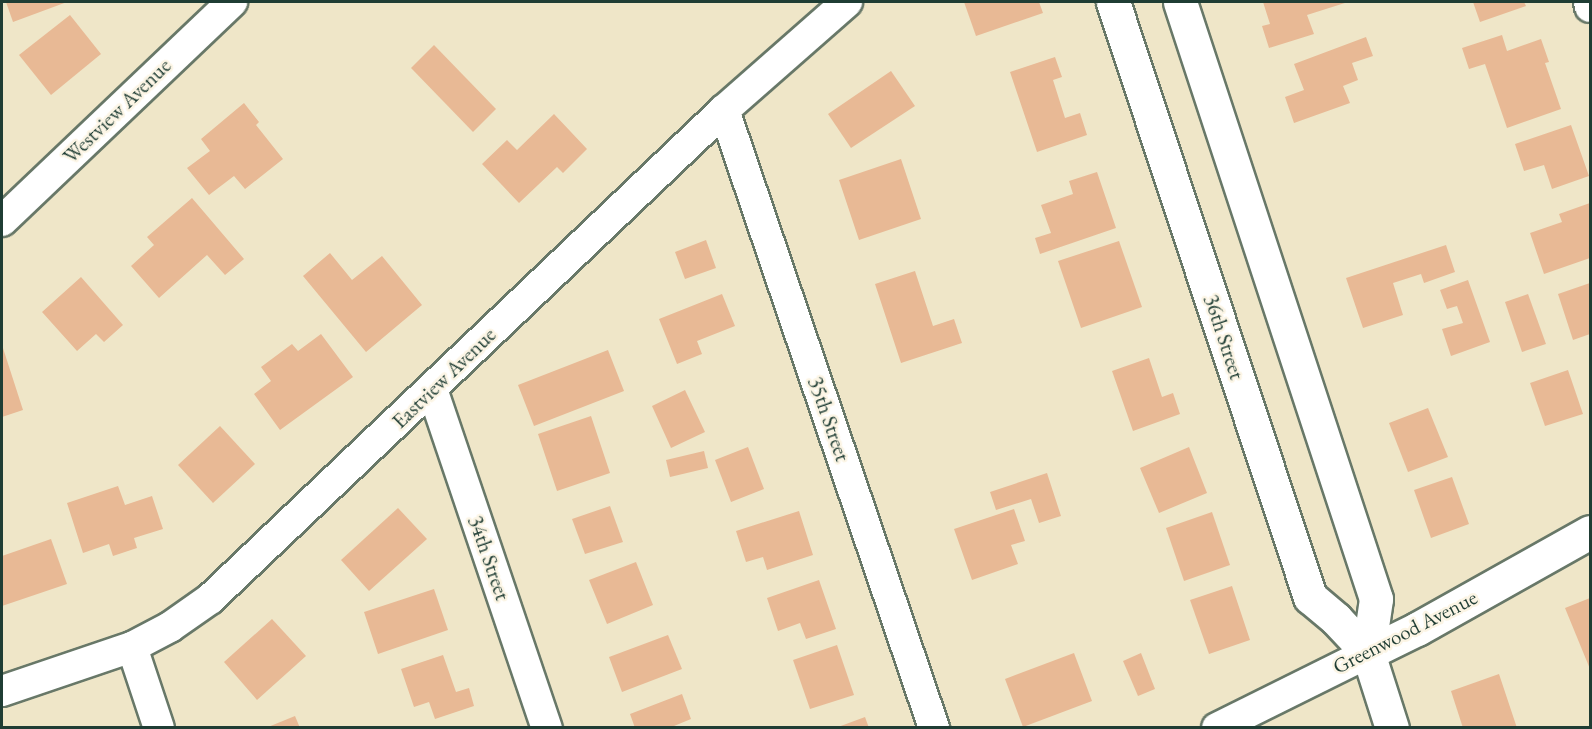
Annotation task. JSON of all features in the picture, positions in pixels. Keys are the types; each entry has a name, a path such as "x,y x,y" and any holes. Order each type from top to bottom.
{"street":[{"name":"Westview Avenue","path":"2,221 232,2"},
{"name":"Eastview Avenue","path":"2,691 132,646 170,627 210,599 724,110 847,2"},
{"name":"36th Street","path":"1113,2 1310,597 1336,619 1368,653 1392,728"},
{"name":"36th Street","path":"1180,2 1377,599 1368,653"},
{"path":"1589,2 1590,7"},
{"name":"35th Street","path":"724,110 933,728"},
{"name":"34th Street","path":"432,389 547,728"},
{"name":"Greenwood Avenue","path":"1217,728 1418,629 1590,532"},
{"path":"132,646 159,728"}],"building":[{"path":"6,2 67,2 13,22"},
{"path":"964,2 1039,2 1043,13 976,36"},
{"path":"1263,2 1348,2 1307,15 1314,34 1269,48 1262,26 1270,24"},
{"path":"1473,2 1524,2 1526,6 1480,22"},
{"path":"70,15 101,54 51,95 19,55"},
{"path":"1502,35 1507,51 1541,39 1549,62 1545,63 1561,109 1507,128 1485,64 1469,69 1462,48"},
{"path":"1366,37 1373,56 1352,63 1358,80 1343,86 1350,103 1294,123 1285,97 1304,90 1294,64"},
{"path":"434,45 496,109 473,132 411,68"},
{"path":"1055,57 1062,77 1053,80 1065,118 1080,113 1087,135 1037,152 1010,72"},
{"path":"891,71 915,106 851,148 828,114"},
{"path":"244,103 259,122 256,125 283,159 245,189 234,176 209,195 187,168 210,151 201,139"},
{"path":"554,114 587,149 563,173 557,167 519,203 482,164 507,140 517,150"},
{"path":"1571,125 1589,176 1552,189 1544,165 1524,171 1515,144"},
{"path":"901,159 921,219 859,240 839,180"},
{"path":"1097,172 1116,228 1040,254 1035,238 1051,233 1041,205 1073,194 1069,181"},
{"path":"192,198 244,259 225,275 207,255 159,298 131,266 154,245 147,237"},
{"path":"1590,203 1590,258 1544,274 1530,233 1562,222 1559,214"},
{"path":"706,240 716,268 685,279 675,252"},
{"path":"1119,241 1142,307 1081,328 1058,261"},
{"path":"1446,245 1455,272 1424,283 1421,274 1393,283 1403,315 1363,328 1346,278"},
{"path":"330,253 352,280 382,256 422,305 366,352 303,276"},
{"path":"915,271 933,326 954,319 962,343 901,363 875,284"},
{"path":"81,277 123,325 104,342 96,334 77,351 42,312"},
{"path":"1468,280 1490,342 1451,356 1442,329 1463,323 1457,306 1447,309 1440,290"},
{"path":"1590,283 1590,334 1573,340 1558,294"},
{"path":"722,294 735,326 697,341 702,354 677,364 659,319"},
{"path":"1528,294 1546,344 1522,352 1505,302"},
{"path":"321,334 353,377 280,430 254,394 271,381 261,367 292,344 298,351"},
{"path":"2,345 23,410 2,417"},
{"path":"608,350 624,391 534,426 518,385"},
{"path":"1149,358 1162,397 1173,393 1180,414 1133,431 1112,371"},
{"path":"1568,370 1583,414 1545,426 1530,383"},
{"path":"685,390 705,432 671,448 652,406"},
{"path":"1428,408 1448,457 1408,472 1389,423"},
{"path":"591,416 610,473 557,491 538,434"},
{"path":"220,426 255,464 213,503 178,465"},
{"path":"748,447 764,489 731,502 715,460"},
{"path":"1189,447 1207,493 1159,513 1140,468"},
{"path":"704,451 708,468 670,477 666,460"},
{"path":"1047,473 1061,516 1039,523 1031,499 996,510 990,492"},
{"path":"1452,477 1469,524 1431,538 1414,490"},
{"path":"118,486 125,505 152,496 163,529 134,538 137,548 113,556 109,544 83,553 67,503"},
{"path":"610,506 623,542 585,554 572,519"},
{"path":"398,508 427,539 369,591 341,560"},
{"path":"1014,509 1025,541 1011,545 1018,564 972,580 954,529"},
{"path":"799,511 813,555 767,570 763,557 746,562 736,531"},
{"path":"1212,512 1230,565 1184,581 1166,528"},
{"path":"51,539 67,584 2,606 2,556"},
{"path":"636,562 653,605 607,624 589,580"},
{"path":"819,580 836,629 806,639 800,623 778,631 767,598"},
{"path":"1232,586 1250,640 1209,654 1190,600"},
{"path":"434,589 448,630 378,654 364,612"},
{"path":"1590,598 1590,669 1565,608"},
{"path":"272,619 306,656 257,700 224,662"},
{"path":"668,635 682,669 622,692 609,657"},
{"path":"837,645 854,695 810,709 793,660"},
{"path":"1074,653 1092,701 1023,727 1005,679"},
{"path":"1141,653 1155,689 1138,696 1123,661"},
{"path":"443,655 456,692 469,688 474,706 435,719 429,702 414,707 401,669"},
{"path":"1499,674 1517,728 1463,728 1451,691"},
{"path":"682,694 691,719 674,728 635,728 630,714"},
{"path":"295,716 300,728 268,728 268,727"},
{"path":"865,717 869,728 838,728 838,727"}]}
